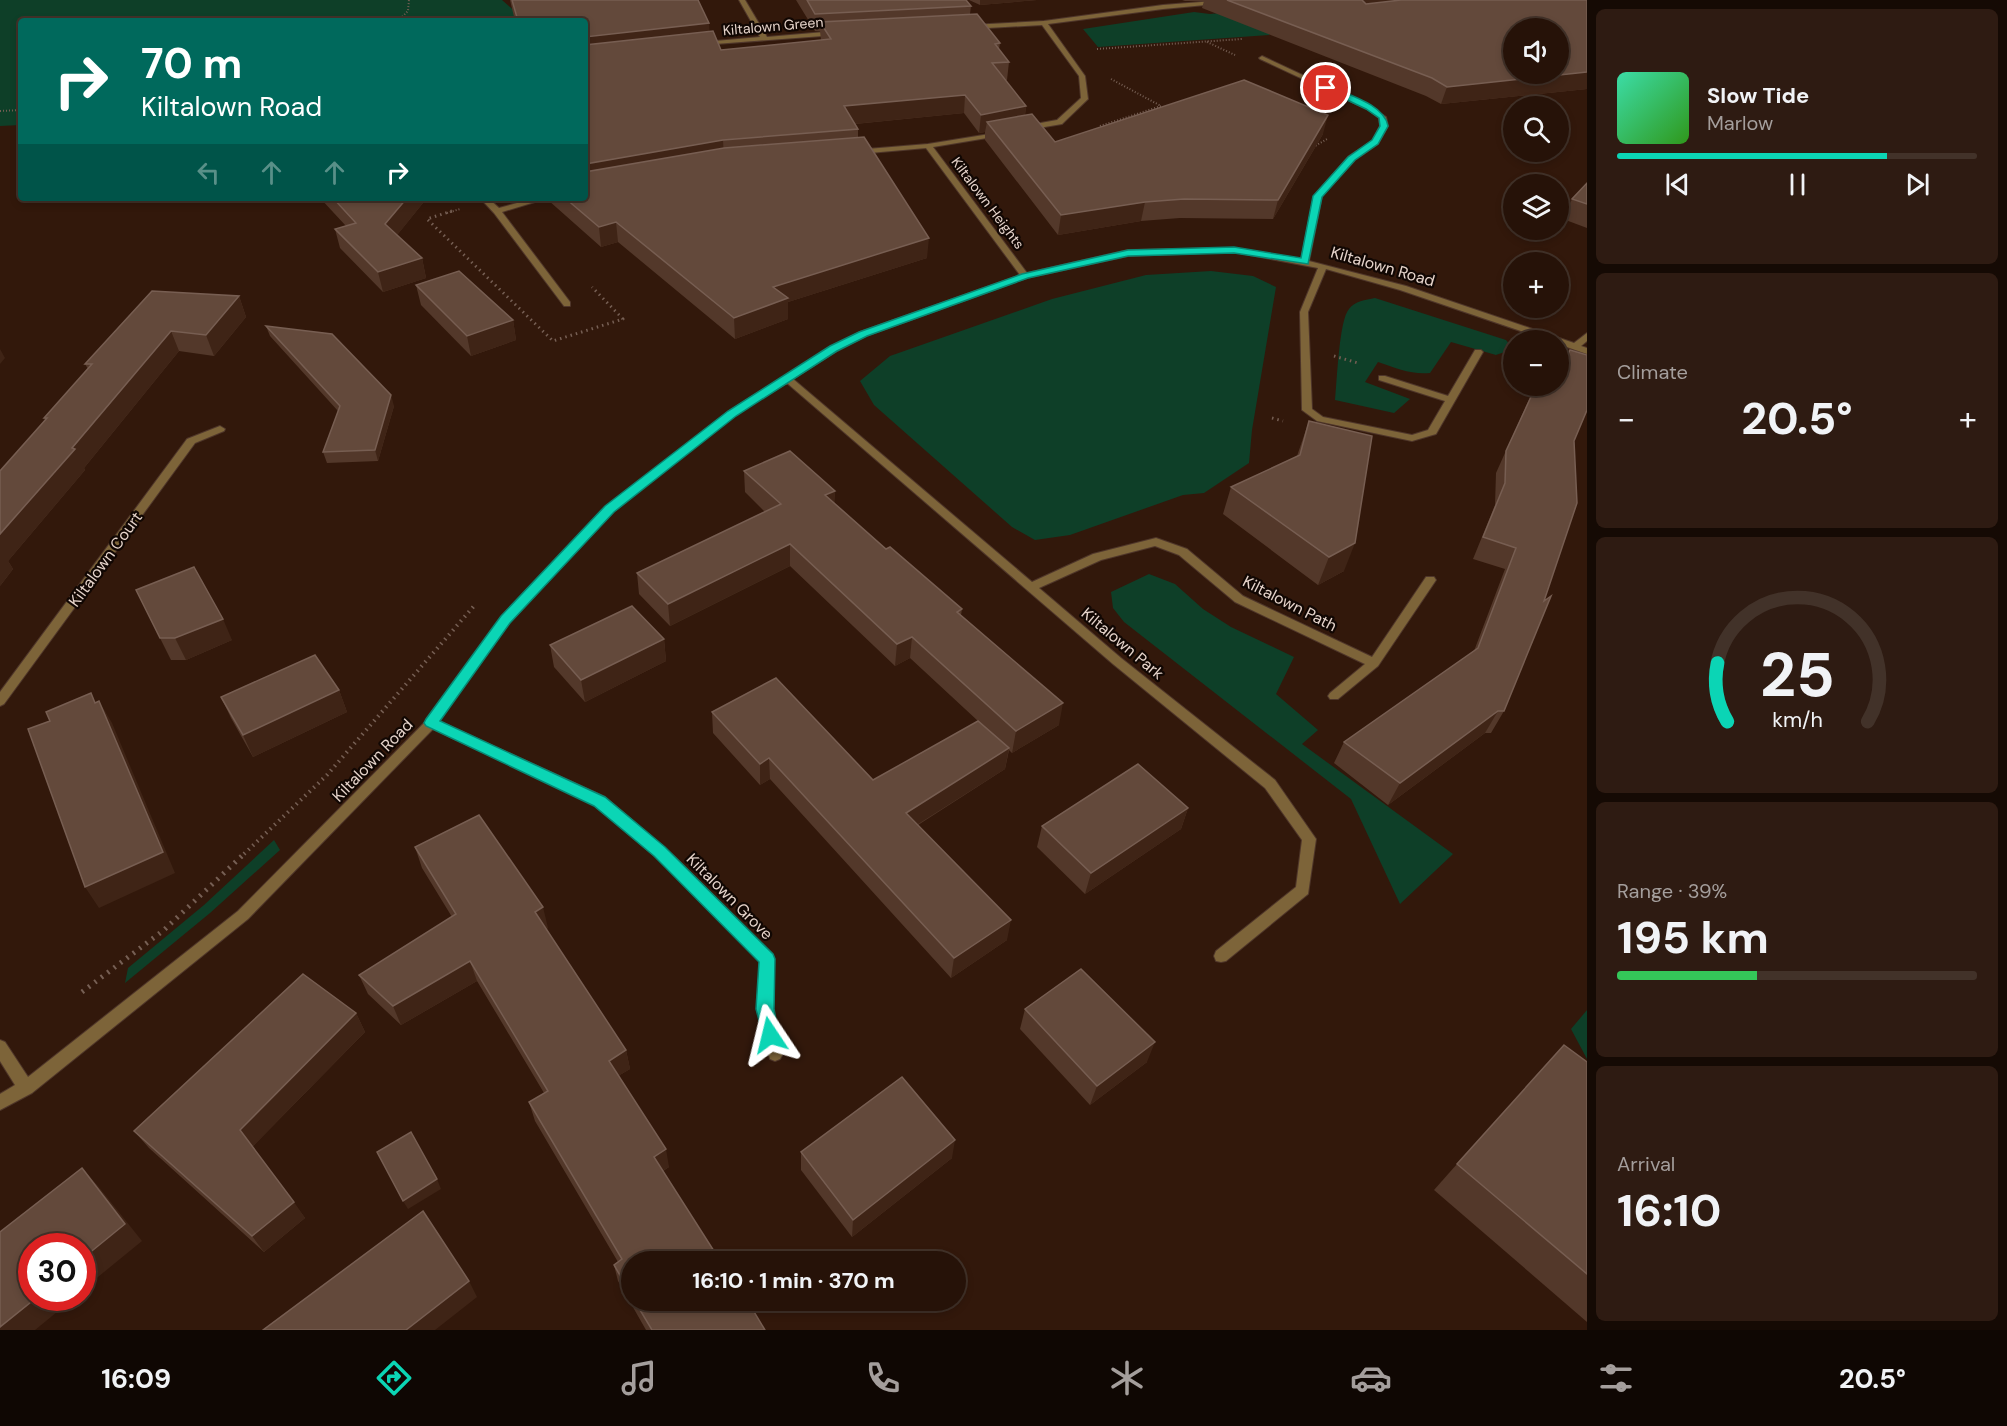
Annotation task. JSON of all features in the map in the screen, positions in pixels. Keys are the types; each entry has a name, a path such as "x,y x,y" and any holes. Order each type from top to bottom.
{"street":[{"path":"742,0 764,38"},
{"path":"962,27 1044,23 1163,7 1214,3"},
{"path":"1019,130 1059,122 1085,99 1082,76 1044,23"},
{"name":"Kiltalown Green","path":"692,46 843,33"},
{"path":"1262,58 1369,108 1382,117 1384,126 1375,142 1352,159 1318,196 1305,262"},
{"name":"Kiltalown Heights","path":"849,153 928,146 1009,132"},
{"name":"Kiltalown Heights","path":"928,146 1025,276"},
{"path":"487,201 567,304"},
{"path":"497,211 533,201"},
{"name":"Kiltalown Road","path":"0,1102 26,1088 243,915 431,723 506,619 610,509 732,413 834,348 863,334 1025,276 1128,253 1234,250 1323,266 1402,288 1582,349"},
{"path":"1323,266 1304,312 1307,410 1320,419 1412,438 1432,432 1478,352"},
{"path":"1582,349 1587,336"},
{"name":"Kiltalown Park","path":"787,378 1117,661 1270,784 1309,839 1304,890 1221,956"},
{"path":"1383,378 1450,400"},
{"name":"Kiltalown Court","path":"0,701 191,441 220,429"},
{"name":"Kiltalown Path","path":"1030,587 1097,557 1156,542 1183,552 1239,599 1374,663"},
{"path":"1334,696 1374,663 1430,580"},
{"name":"Kiltalown Grove","path":"431,723 600,801 671,862 767,959 765,1009 775,1054"},
{"path":"0,1047 26,1088"}],"path":[{"path":"401,18 408,11 409,0"},
{"path":"1090,50 1251,39"},
{"path":"1207,42 1237,56"},
{"path":"1096,127 1161,106 1106,76"},
{"path":"0,111 18,110"},
{"path":"1308,153 1315,146 1336,134"},
{"path":"465,207 427,219 553,341 623,318 591,285"},
{"path":"82,992 164,930 327,775 481,598"}],"green space":[{"path":"0,0 502,0 518,14 518,18 18,18 18,125 0,126"},
{"path":"1253,10 1273,22 1269,35 1098,47 1083,29 1194,12 1210,14"},
{"path":"1211,271 1253,276 1276,287 1252,430 1249,463 1204,493 1183,495 1070,535 1035,540 1012,527 874,405 860,381 890,356 1052,299 1146,275"},
{"path":"1375,298 1503,339 1503,353 1496,355 1451,342 1430,373 1410,372 1378,362 1365,382 1410,399 1394,413 1335,400 1343,325 1349,309 1361,301"},
{"path":"1149,574 1175,584 1203,609 1231,627 1294,657 1276,694 1318,730 1302,744 1453,854 1400,904 1351,799 1124,622 1113,608 1111,592"},
{"path":"274,840 280,850 210,913 125,983 128,968 204,905"},
{"path":"1587,1010 1587,1059 1571,1029"}],"building":[{"path":"512,0 698,0 709,23 588,37 588,18 517,18"},
{"path":"807,0 966,0 971,6 815,14"},
{"path":"1227,0 1362,0 1366,4 1401,0 1587,0 1587,72 1569,74 1569,18 1503,18 1503,81 1447,87 1432,78"},
{"path":"977,14 1000,43 995,44 1009,62 992,63 1026,106 981,115 965,95 844,106 858,129 723,140 588,163 588,45 713,31 721,50 831,39 820,22"},
{"path":"1244,80 1328,115 1278,200 1184,199 1145,202 1061,215 987,122 1032,114 1055,142"},
{"path":"864,137 929,238 773,287 788,298 734,318 616,222 599,227 569,201 588,201 588,171 724,148"},
{"path":"1587,183 1587,204 1572,199"},
{"path":"336,201 404,201 385,224 422,258 378,272 335,229 356,223"},
{"path":"459,271 513,320 467,336 416,285"},
{"path":"152,291 239,296 206,335 171,331 72,448 75,449 0,534 0,471 92,364 85,364"},
{"path":"266,326 332,334 391,395 375,450 323,452 340,406"},
{"path":"1570,350 1587,355 1587,410 1574,441 1577,503 1544,601 1551,596 1504,711 1498,711 1400,783 1344,742 1478,648 1516,548 1483,537 1505,483 1506,451 1531,396 1569,396"},
{"path":"1309,421 1372,436 1355,543 1329,557 1231,487 1300,455"},
{"path":"790,451 835,491 825,495 886,549 890,547 962,609 957,612 1063,703 1016,731 912,637 897,644 790,544 668,604 637,573 781,504 744,471"},
{"path":"194,567 223,619 175,638 160,638 136,590"},
{"path":"632,606 664,639 581,680 550,645"},
{"path":"315,655 339,690 243,735 221,697"},
{"path":"776,678 873,780 978,721 1009,748 906,813 1011,920 954,958 769,758 760,764 712,712"},
{"path":"91,693 95,703 99,701 163,852 85,887 28,729 50,721 46,712"},
{"path":"1138,764 1188,808 1091,873 1042,826"},
{"path":"479,815 543,907 535,912 626,1050 609,1061 666,1149 654,1157 714,1251 621,1251 621,1257 529,1102 548,1091 470,961 393,1006 359,975 456,914 415,847"},
{"path":"1081,969 1155,1042 1097,1086 1025,1009"},
{"path":"303,974 356,1013 240,1130 294,1202 252,1236 134,1131"},
{"path":"1564,1045 1587,1062 1587,1274 1457,1164"},
{"path":"902,1077 955,1140 853,1220 801,1152"},
{"path":"411,1132 437,1179 403,1201 377,1152"},
{"path":"82,1168 125,1224 96,1248 96,1233 18,1233 18,1311 20,1311 0,1327 0,1232"},
{"path":"423,1211 469,1281 406,1330 263,1330"},
{"path":"621,1260 621,1277 614,1265"},
{"path":"641,1311 754,1311 765,1330 652,1330"}],"route":[{"path":"770,1035 765,1009 767,959 671,862 600,801 431,723 506,619 610,509 732,413 834,348 863,334 1025,276 1128,253 1234,250 1305,262 1318,196 1352,159 1375,142 1384,126 1382,117 1369,108 1326,88"}]}
